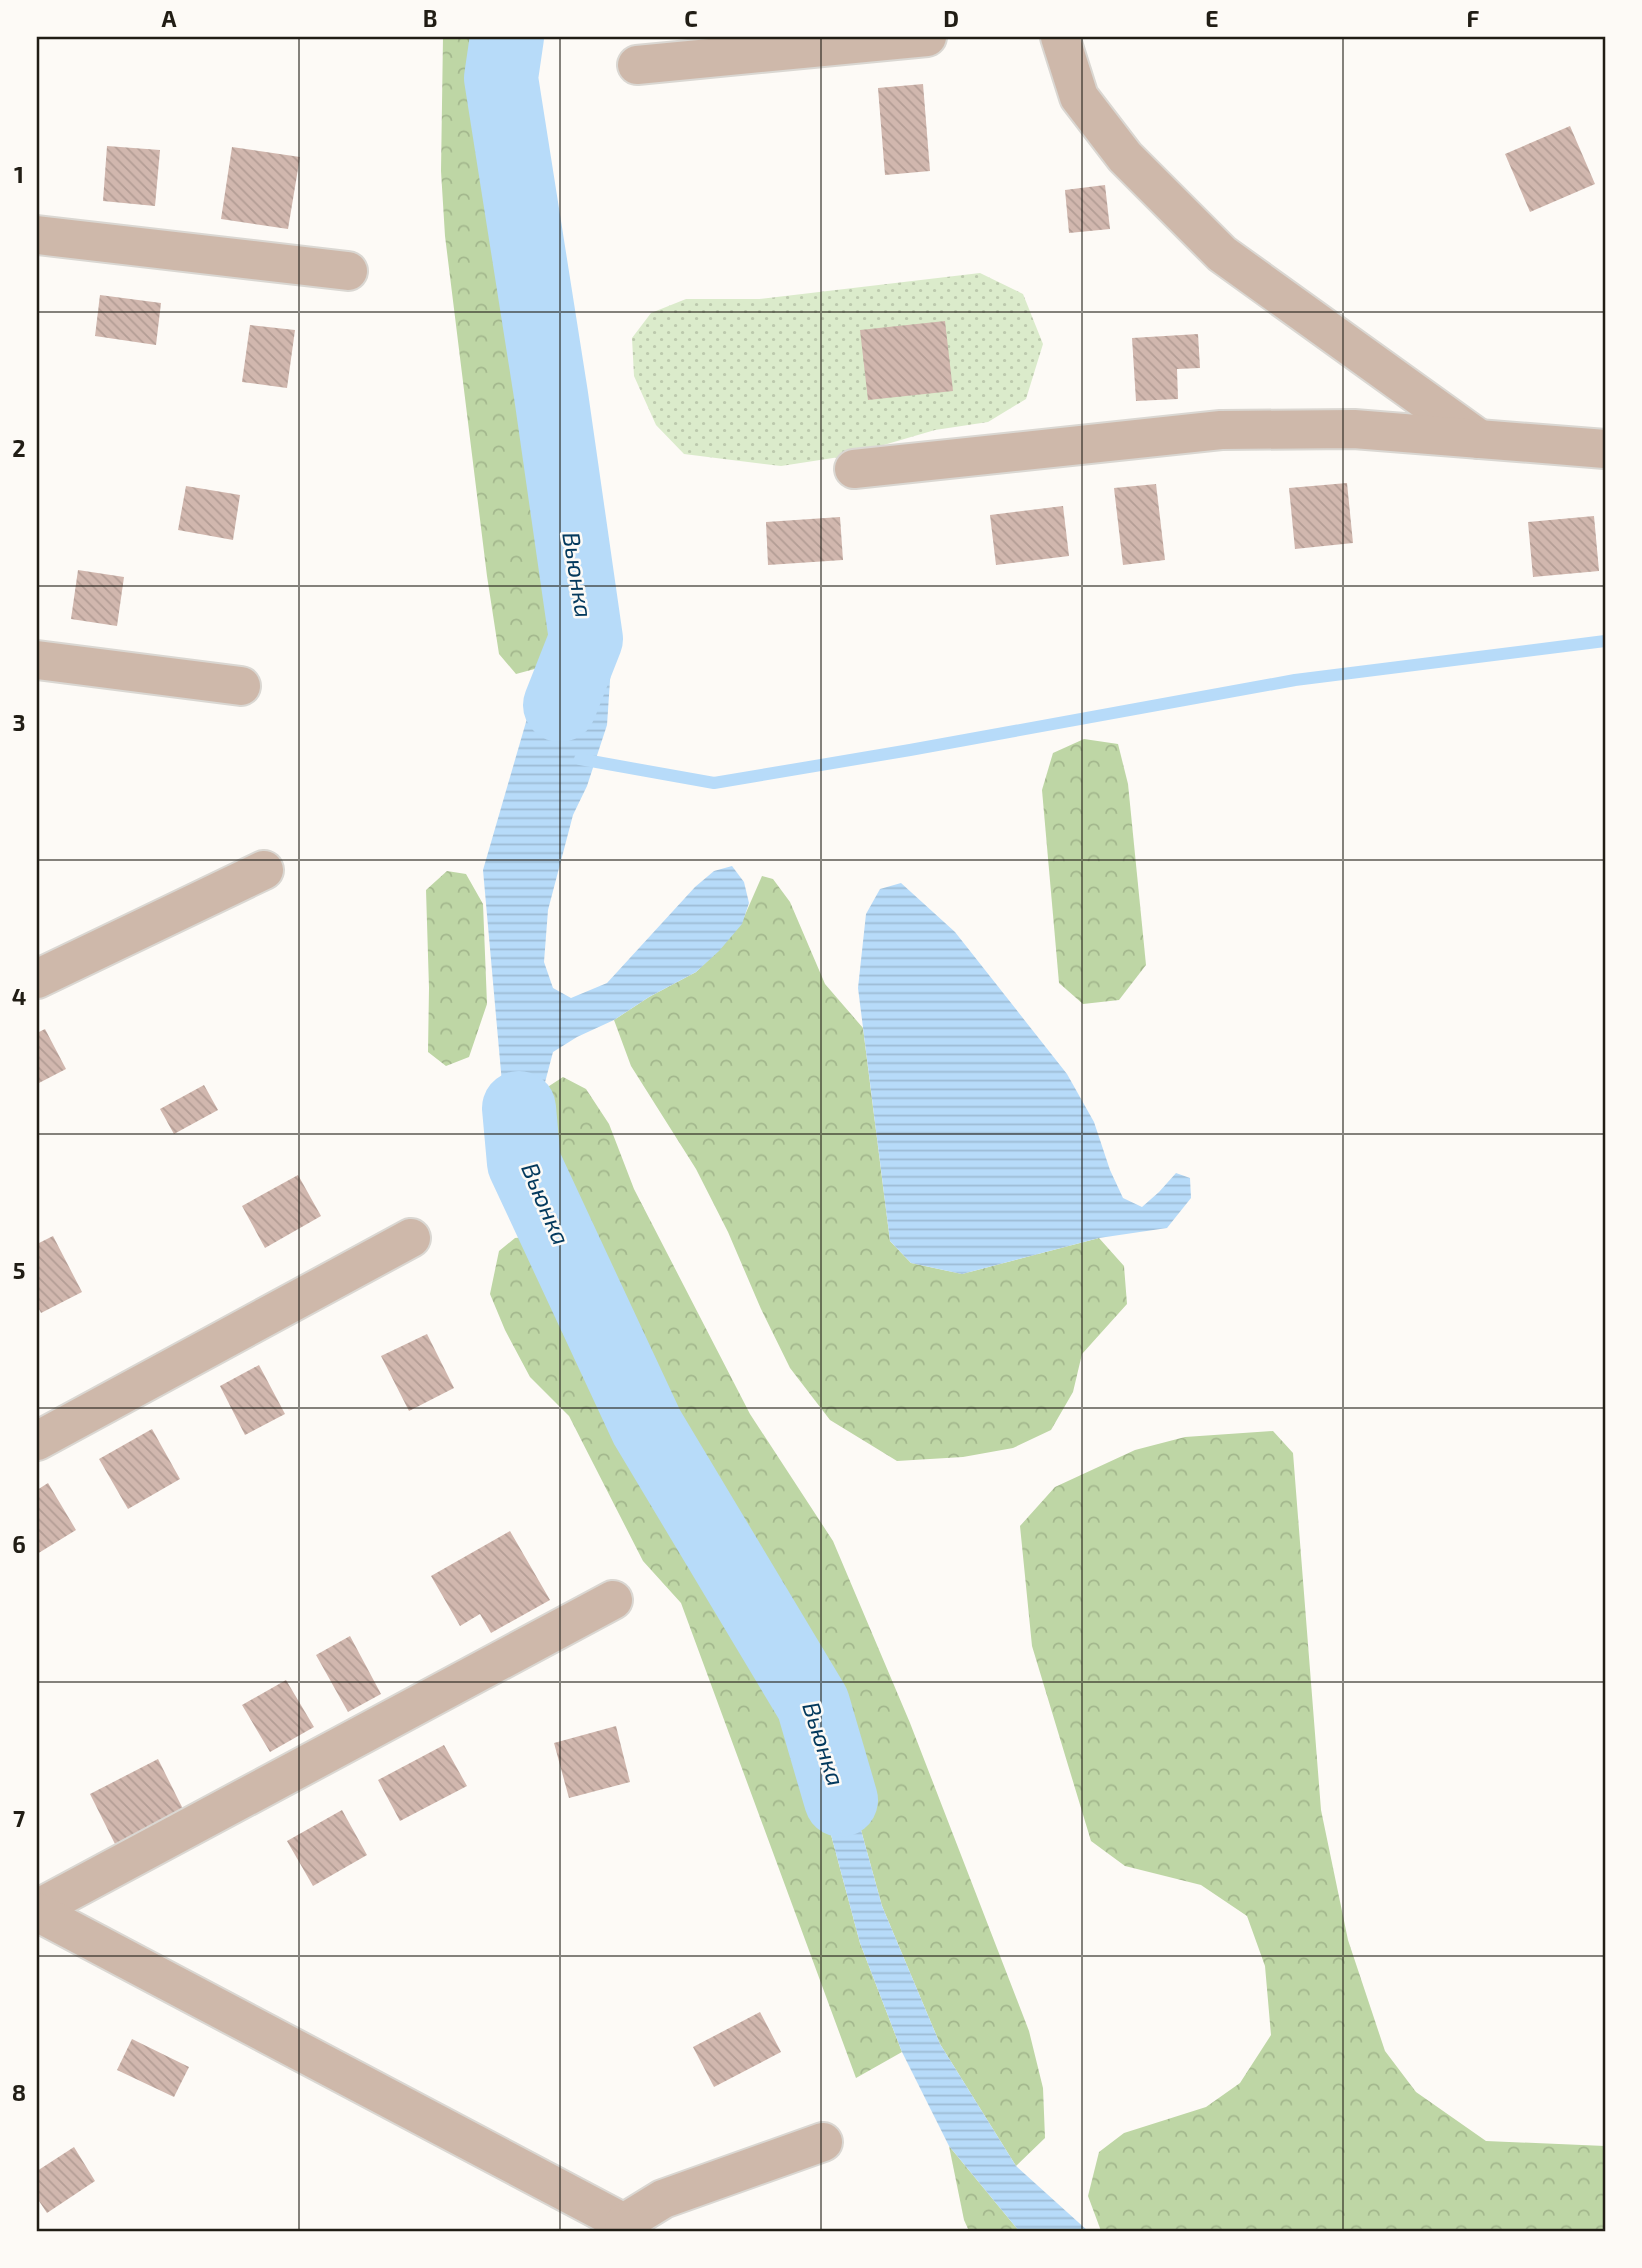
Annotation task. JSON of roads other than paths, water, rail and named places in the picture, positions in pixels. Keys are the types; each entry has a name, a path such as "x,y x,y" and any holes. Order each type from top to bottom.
{"street":[{"path":"636,65 927,37"},
{"path":"1060,37 1079,97 1125,157 1222,254 1479,439"},
{"path":"37,236 348,271"},
{"path":"854,470 1222,430 1354,429 1605,449"},
{"path":"37,660 241,686"},
{"path":"37,979 264,870"},
{"path":"37,1441 411,1238"},
{"path":"37,1911 613,1600"},
{"path":"37,1911 626,2227 663,2199 822,2141"}],"water":[{"path":"582,611 598,618 611,666 607,725 587,786 573,815 548,910 544,962 553,988 571,998 607,983 695,887 714,871 732,866 744,882 749,903 742,924 696,972 553,1052 543,1090 544,1128 555,1191 543,1204 534,1207 511,1184 483,870 542,667 560,621"},
{"path":"901,883 955,932 1067,1074 1094,1122 1110,1170 1123,1198 1142,1207 1176,1173 1190,1178 1191,1198 1167,1228 1099,1238 962,1274 911,1263 890,1241 858,988 866,914 880,889"},
{"path":"813,1704 826,1714 840,1754 882,1906 940,2044 1016,2166 1088,2231 1019,2231 949,2146 902,2052 860,1943 811,1760 802,1705"}],"waterway":[{"name":"Вьюнка","path":"507,37 501,78 586,639 560,705"},
{"path":"580,759 714,783 1295,680 1605,641"},
{"name":"Вьюнка","path":"519,1108 524,1163 647,1427 813,1704 841,1800"}]}
